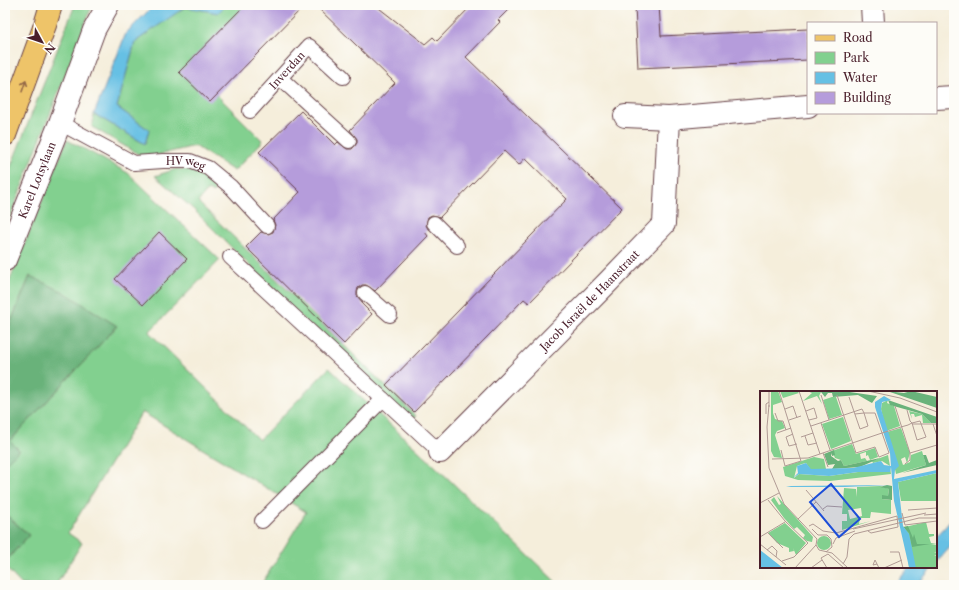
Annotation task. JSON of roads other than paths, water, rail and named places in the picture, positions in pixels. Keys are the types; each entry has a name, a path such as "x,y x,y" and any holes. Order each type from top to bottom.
{"main road":[{"path":"5,135 51,5"}],"street":[{"name":"Karel Lotsylaan","path":"5,260 60,123 94,30 108,5"},
{"path":"872,5 873,22"},
{"path":"937,98 954,97"},
{"path":"625,116 669,118 807,106"},
{"name":"Jacob Israël de Haanstraat","path":"440,452 664,224 669,118"}],"lane":[{"name":"Inverdan","path":"250,111 309,46 343,77"},
{"path":"280,78 349,141"},
{"name":"HV weg","path":"60,123 134,163 190,161 208,168 231,187 267,226"},
{"path":"434,223 457,246"},
{"path":"230,257 440,452"},
{"path":"365,293 390,315"},
{"path":"262,521 383,399"}],"water":[{"path":"154,5 226,5 218,13 185,7 135,42 117,107 149,130 145,144 94,114 126,33"},
{"path":"954,517 954,543 937,562 937,536"},
{"path":"909,568 932,568 917,585 894,585"}]}
